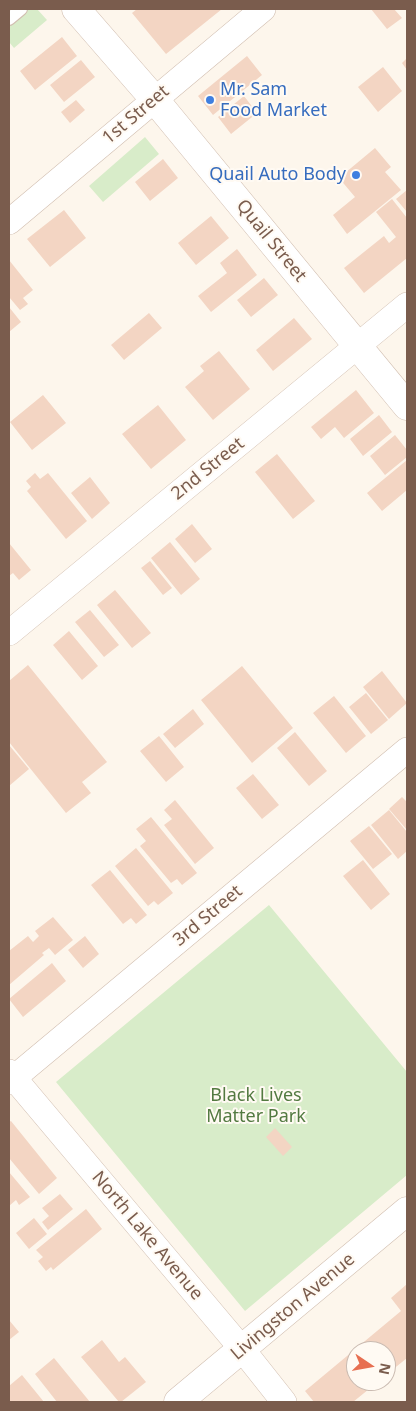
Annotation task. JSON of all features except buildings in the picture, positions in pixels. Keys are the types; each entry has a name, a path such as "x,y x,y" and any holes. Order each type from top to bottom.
{"street":[{"name":"Quail Street","path":"76,9 155,100 407,406"},
{"name":"1st Street","path":"9,222 263,9"},
{"name":"2nd Street","path":"9,634 407,305"},
{"name":"3rd Street","path":"10,1077 407,750"},
{"name":"North Lake Avenue","path":"10,1077 242,1349 284,1402"},
{"name":"Livingston Avenue","path":"178,1402 407,1211"}],"lane":[{"path":"9,19 21,9"}],"green space":[{"path":"9,9 37,9 47,20 14,48 9,42"},
{"path":"145,137 159,154 103,202 89,186"},
{"name":"Black Lives Matter Park","path":"269,905 407,1072 407,1175 245,1311 56,1082"}],"place":[{"name":"Mr. Sam Food Market","path":"210,100"},
{"name":"Quail Auto Body","path":"356,175"}]}
